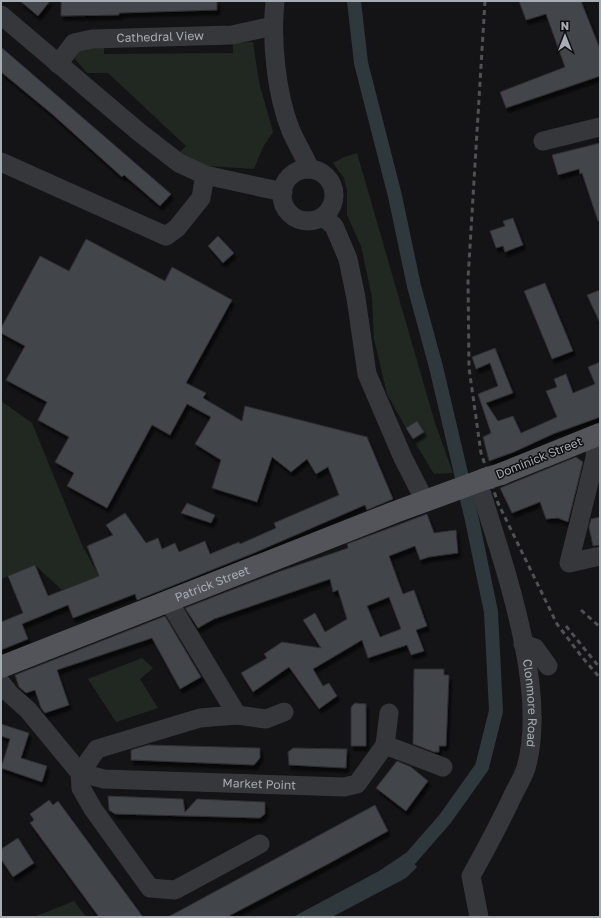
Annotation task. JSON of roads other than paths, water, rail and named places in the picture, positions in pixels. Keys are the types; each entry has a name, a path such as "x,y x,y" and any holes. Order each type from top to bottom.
{"main road":[{"name":"Dominick Street","path":"425,501 599,435"},
{"name":"Patrick Street","path":"1,667 425,501"}],"street":[{"path":"275,1 273,26 280,90 291,130 310,169"},
{"path":"1,15 138,132 179,163 205,175 283,192"},
{"name":"Cathedral View","path":"58,64 74,43 92,39 232,35 273,26"},
{"path":"543,141 600,128"},
{"path":"1,162 166,236 177,228 201,198 205,175"},
{"path":"310,169 325,175 333,189 332,205 323,217 308,221 297,218 286,209 283,201 283,192 286,182 290,176 303,170 310,169"},
{"path":"323,217 334,226 348,259 356,298 367,374 403,458 425,501"},
{"path":"599,435 595,458 569,562 600,556"},
{"name":"Clonmore Road","path":"479,917 471,876 502,820 526,768 532,730 531,688 523,644 485,479"},
{"path":"169,602 237,715"},
{"path":"523,644 535,648 548,666"},
{"path":"1,682 9,693 28,710 80,773 81,788 92,810 150,888 175,890 260,844"},
{"path":"80,773 97,749 200,718 237,715 266,719 284,712"},
{"path":"389,713 386,745 443,767"},
{"name":"Market Point","path":"80,773 104,779 344,787 357,784 386,745"}],"waterway":[{"path":"354,1 361,63 395,196 414,286 436,367 472,520 491,612 496,711 482,767 445,819 411,858 396,869"}],"railway":[{"path":"485,1 468,279 469,368 481,453 498,503 557,624 600,678"},
{"path":"581,610 600,627"},
{"path":"566,626 600,668"}]}
